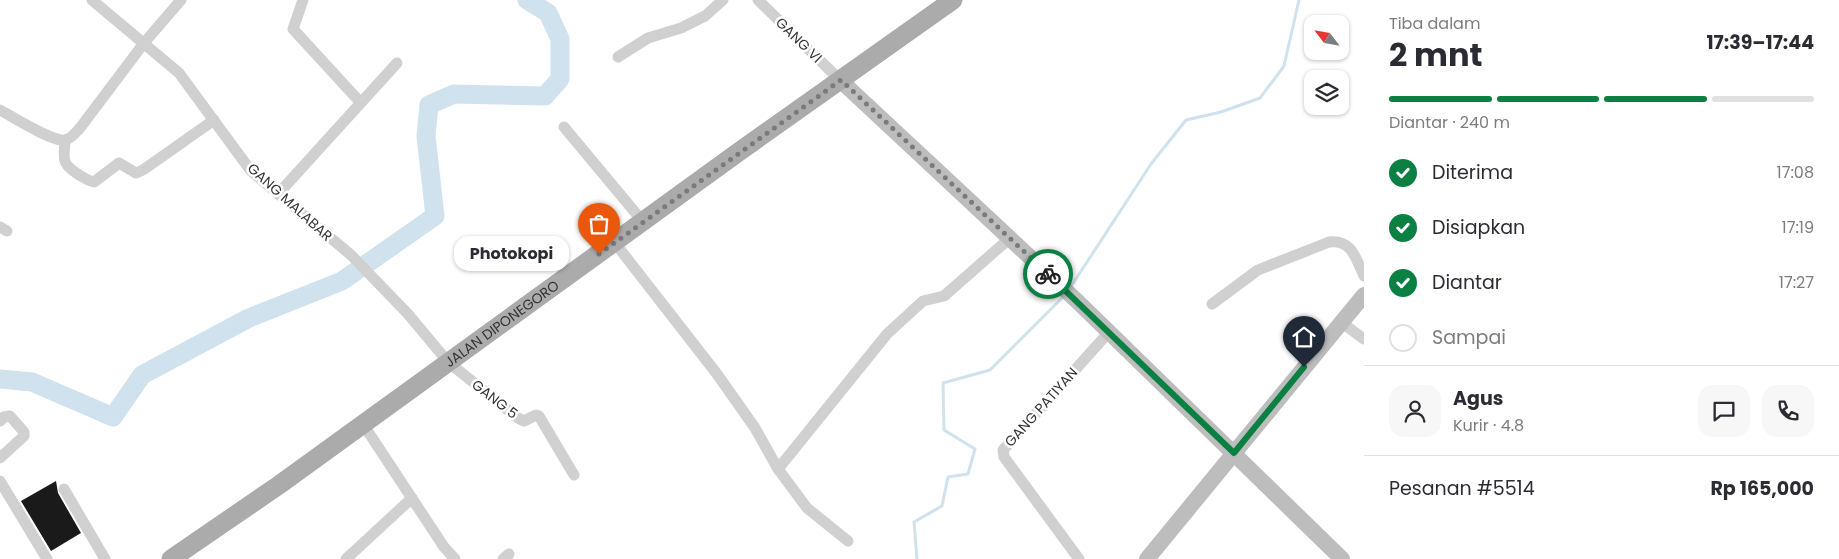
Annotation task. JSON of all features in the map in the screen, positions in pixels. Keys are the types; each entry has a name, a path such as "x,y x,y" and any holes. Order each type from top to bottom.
{"main road":[{"name":"JALAN DIPONEGORO","path":"177,558 953,0"},
{"path":"841,80 1077,301 1342,559"},
{"path":"1147,559 1364,296"}],"street":[{"name":"GANG MALABAR","path":"92,0 179,73 252,171 351,255 380,284 448,362"},
{"path":"0,110 53,138 65,140 80,128 144,44 181,0"},
{"path":"303,0 293,29 360,102"},
{"path":"618,57 648,38 681,28 705,16 723,0"},
{"name":"GANG VI","path":"758,0 841,80"},
{"path":"278,194 397,63"},
{"path":"65,140 64,158 67,166 88,181 94,182 120,163 132,172 136,173 143,170 214,120"},
{"path":"564,127 644,223"},
{"path":"778,469 888,334 923,300 944,296 1010,238"},
{"path":"1212,304 1258,270 1339,240 1350,248 1364,276"},
{"path":"615,243 717,374 755,428 778,469 807,508 848,542"},
{"path":"1341,322 1364,339"},
{"name":"GANG PATIYAN","path":"1079,559 1004,457 1003,450 1108,332"},
{"name":"GANG 5","path":"448,362 518,418 524,421 536,415 539,416 574,475"},
{"path":"0,420 10,416 24,436 0,458"},
{"path":"363,424 455,559"},
{"path":"0,482 46,559"},
{"path":"64,489 105,559"},
{"path":"346,559 412,498"}],"building":[{"path":"56,481 58,493 81,533 51,551 21,501"}],"waterway":[{"path":"0,379 32,382 113,417 142,375 249,318 342,281 435,216 426,136 429,105 454,94 545,96 560,79 560,39 548,13 527,0"},
{"path":"1070,288 1151,164 1186,120 1221,112 1260,98 1284,66 1299,0"},
{"path":"917,559 914,522 942,506 948,477 968,474 975,449 944,430 943,383 990,370 1065,295"}],"way so far":[{"path":"599,254 841,80 1048,274"}],"place":[{"name":"Photokopi","path":"599,254"}],"route":[{"path":"1048,274 1234,453 1304,367"}]}
